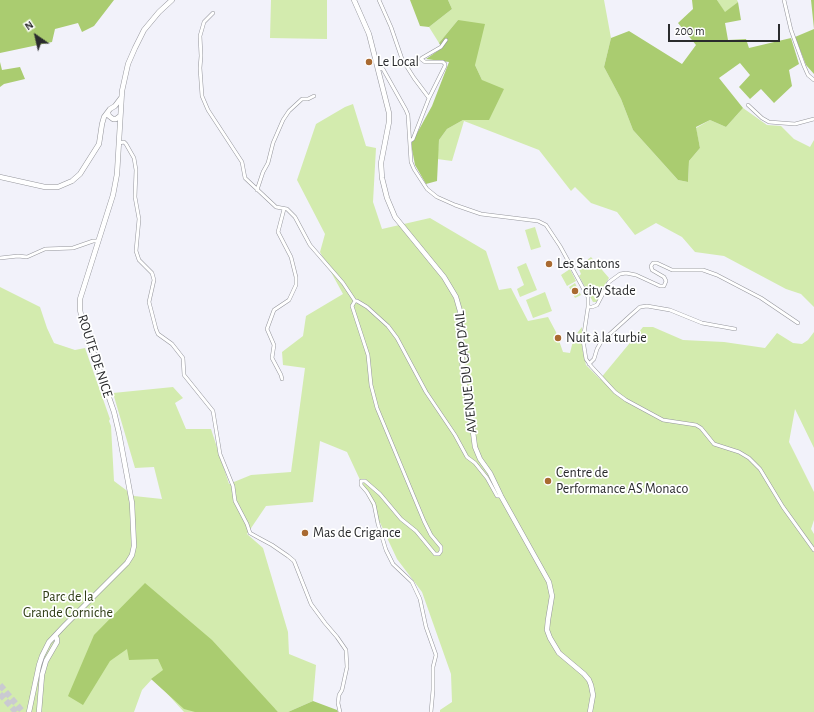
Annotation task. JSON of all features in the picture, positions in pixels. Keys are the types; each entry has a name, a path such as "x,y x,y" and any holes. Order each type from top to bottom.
{"main road":[{"path":"120,110 128,64 139,38 150,21 172,0"},
{"name":"AVENUE DU CAP D'AIL","path":"354,0 370,34 389,118 381,163 384,190 390,208 395,217 444,277 456,297 460,311 463,376 475,447 480,459 490,473 501,496 549,582 552,596 547,630 559,653 589,680 593,695 590,712"},
{"path":"111,116 110,109 115,106 122,96"},
{"path":"115,106 120,110"},
{"name":"ROUTE DE NICE","path":"55,636 127,563 132,555 134,546 132,503 127,468 114,412 80,310 81,293 113,195 119,142 120,110"},
{"path":"0,177 45,187 58,187 68,184 80,174 96,150 101,138 102,124 111,116 120,116"},
{"name":"ROUTE DE NICE","path":"111,116 119,127"},
{"path":"30,712 39,665 42,656 55,636"},
{"path":"39,712 42,676 46,661 57,642 55,636"}],"street":[{"path":"379,0 391,27 402,59 429,98"},
{"path":"784,0 790,30 808,75 814,80"},
{"path":"213,13 204,22 200,36 202,96 208,110 242,162 245,178 276,207 290,212 295,217 310,245 343,284 354,301 357,301 367,307 388,326 397,338 426,392 455,435 467,457 475,463 487,478 495,493 498,496 501,496"},
{"path":"410,141 413,139 429,98 445,64 444,62 425,62 421,59 441,48 446,40"},
{"path":"378,68 383,69 406,110 408,115 411,162 414,170 427,189 437,197 481,214 538,221 546,224 588,296 588,307 583,340 584,351 589,364 615,392 626,400 663,420 696,425 701,428 714,444 739,452 752,461 760,469 783,506 814,550"},
{"path":"257,190 262,172 268,163 273,143 283,120 302,99 308,99 314,96"},
{"path":"748,105 762,118 769,122 795,124 814,119"},
{"path":"119,142 124,142 126,144 134,158 136,170 138,219 136,251 139,260 152,273 154,280 149,302 156,329 158,334 172,344 183,358 184,375 213,411 220,454 233,486 235,501 249,530 257,538 283,552 294,561 311,604 337,636 346,650 347,667 338,703 340,712"},
{"path":"282,379 272,358 274,344 267,327 274,310 289,300 296,285 291,257 278,232 284,209"},
{"path":"0,258 18,256 27,257 46,250 73,248 93,240 98,241"},
{"path":"588,307 592,308 597,305 609,282 620,274 626,273 636,275 660,286 664,286 666,281 664,277 652,270 651,266 653,263 657,263 672,270 703,270 717,275 761,298 798,323"},
{"path":"354,301 352,306 368,355 371,385 377,408 424,521 431,535 441,547 441,551 438,554 435,554 416,531 401,519 380,494 365,481 360,481 361,485 374,504 386,550 393,564 412,582 420,599 426,627 436,655 433,667 431,712"},
{"path":"589,364 594,359 597,349 602,342 632,314 640,308 647,306 670,310 702,323 735,329"},
{"path":"475,463 480,459"}],"green space":[{"path":"0,0 114,0 94,26 82,32 78,23 55,29 52,42 0,53"},
{"path":"271,0 327,0 327,39 270,38"},
{"path":"410,0 448,0 452,9 429,27 420,26"},
{"path":"448,0 604,0 611,38 604,67 621,99 633,130 678,180 688,182 689,161 700,148 696,128 710,120 726,127 743,108 767,125 781,126 794,139 810,147 814,140 814,307 801,294 786,289 724,256 695,252 682,237 656,223 635,235 617,212 591,203 575,187 571,191 539,150 464,121 452,161 437,159 439,140 447,129 463,120 489,120 482,80 458,20 439,43 429,27 452,9"},
{"path":"692,0 717,0 725,12 738,2 741,20 725,23 728,40 746,39 749,48 791,38 799,64 789,70 792,86 774,103 761,89 750,99 739,87 750,75 740,63 719,78 743,108 726,127 710,120 696,127 700,148 689,161 688,182 678,180 633,130 621,99 604,67 611,38 629,31 682,64 696,45 678,23 693,9"},
{"path":"717,0 737,0 738,2 725,13"},
{"path":"811,0 814,0 814,29"},
{"path":"458,20 485,24 475,65 482,80 504,89 489,120 463,120 447,129 439,140 437,181 426,184 415,165 411,144 432,106 449,62 426,59 442,48 439,43"},
{"path":"814,29 814,74 806,65 795,37"},
{"path":"0,62 2,70 20,67 25,79 4,84 0,87"},
{"name":"Parc de la Grande Corniche","path":"353,104 366,146 376,148 373,202 382,229 430,218 486,251 499,290 511,288 528,321 548,317 556,332 563,352 570,353 574,337 582,327 582,347 586,365 600,379 643,327 653,327 683,340 724,342 765,348 777,333 793,343 802,344 808,340 814,332 814,448 795,409 789,442 814,492 814,520 811,529 814,534 814,712 440,712 440,710 452,702 451,674 422,592 397,559 347,452 320,441 313,502 266,506 247,534 263,548 288,632 289,654 316,665 313,701 288,712 278,712 275,709 272,712 184,712 153,678 142,690 134,712 0,712 0,287 40,307 54,343 75,350 85,348 110,419 114,481 134,496 162,499 154,467 135,468 113,393 173,387 183,398 175,403 186,429 211,429 229,484 251,475 291,472 305,368 283,365 282,352 303,336 306,316 343,294 320,252 325,234 297,180 316,124"},
{"path":"535,227 541,247 531,250 525,230"},
{"path":"591,257 609,278 602,289 599,299 596,302 593,302 579,276 581,274 578,267"},
{"path":"526,263 537,290 520,297 517,289 524,285 517,267"},
{"path":"570,269 576,281 567,286 561,275"},
{"name":"city Stade","path":"575,283 581,295 575,298 569,287"},
{"path":"545,292 552,311 533,318 526,300"},
{"path":"145,583 212,640 278,712 195,712 184,709 151,679 163,670 158,659 129,660 127,649 110,661 83,705 68,696 94,635"},
{"path":"313,701 337,710 338,712 288,712"}],"tunnel":[{"path":"0,685 23,712"},
{"path":"0,694 16,712"}],"place":[{"name":"Le Local","path":"369,62"},
{"name":"Les Santons","path":"549,264"},
{"name":"city Stade","path":"575,291"},
{"name":"Nuit à la turbie","path":"558,338"},
{"name":"Centre de Performance AS Monaco","path":"548,481"},
{"name":"Mas de Crigance","path":"305,533"}]}
